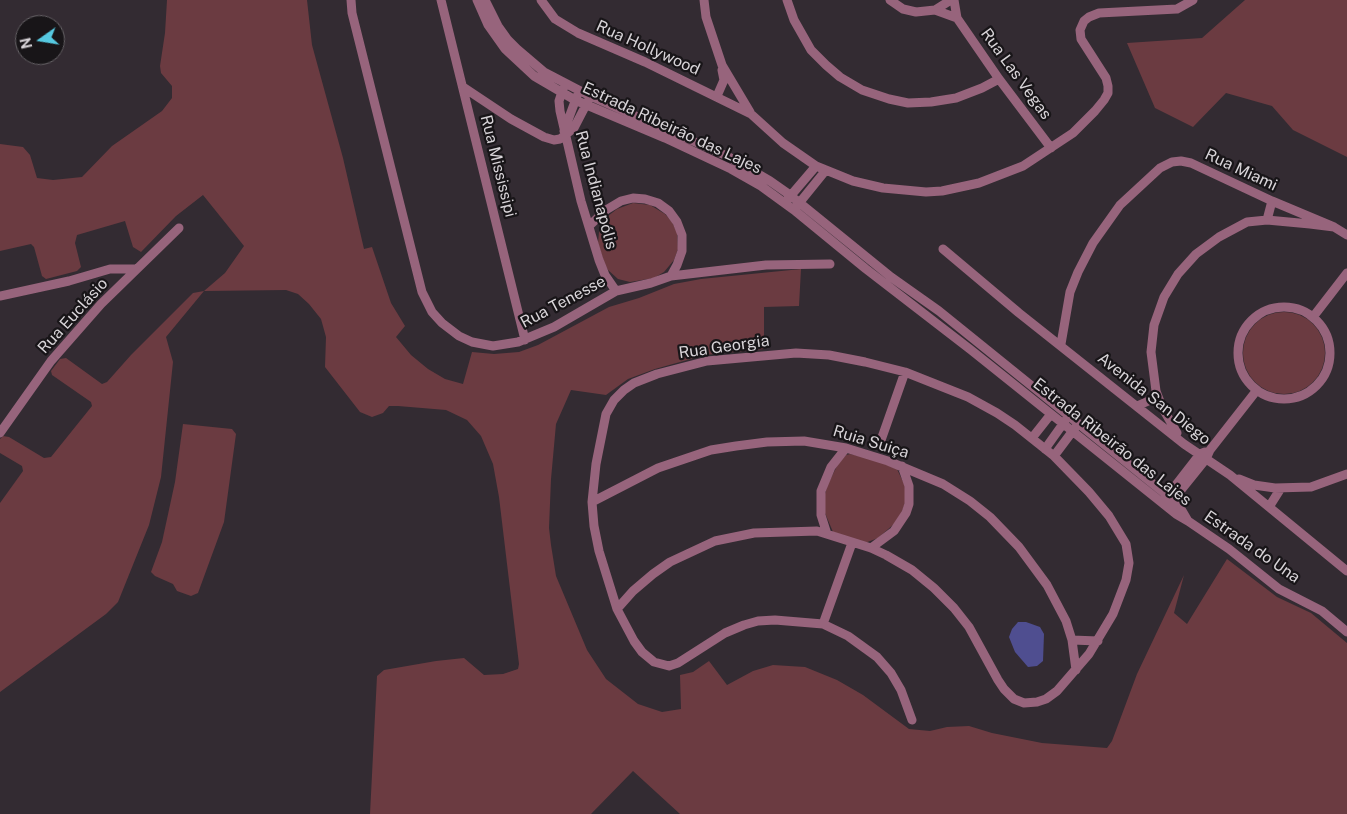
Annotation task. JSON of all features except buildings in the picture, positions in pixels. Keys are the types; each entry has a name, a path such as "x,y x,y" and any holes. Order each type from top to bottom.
{"street":[{"name":"Rua Tenesse","path":"352,0 352,13 422,292 432,312 442,323 459,336 472,342 493,346 509,345 554,327 616,291 672,276 766,265 830,264"},
{"name":"Rua Mississipi","path":"441,0 525,340"},
{"name":"Estrada Ribeirão das Lajes","path":"476,0 488,25 505,49 534,76 563,88 578,91 727,156 770,181 787,199"},
{"name":"Estrada Ribeirão das Lajes","path":"485,0 498,26 517,49 575,100 665,138 731,169 787,199 891,278 939,311 1049,409 1066,420 1168,500 1188,521"},
{"name":"Rua Hollywood","path":"541,0 555,19 578,33 645,62 751,114 782,142 816,166 853,181 905,191 942,191 979,183 1023,166 1051,148 1095,112 1108,93 1106,78 1081,39 1080,30 1084,21 1089,16 1099,13 1177,9 1193,0"},
{"name":"Rua Hollywood","path":"704,0 706,17 722,65 751,114"},
{"path":"787,0 794,20 811,50 840,77 862,90 889,99 908,102 931,102 956,98 999,79"},
{"path":"890,0 902,9 916,12 935,10 952,0"},
{"name":"Rua Las Vegas","path":"952,0 957,18 999,79 1051,148"},
{"path":"935,10 957,18"},
{"path":"717,96 724,80 722,65"},
{"path":"463,87 511,119 544,137 554,140 574,128 590,96"},
{"name":"Rua Indianapólis","path":"563,88 560,111 564,133 602,268 616,291"},
{"path":"564,133 578,91"},
{"name":"Rua Miami","path":"1061,344 1070,292 1093,243 1120,205 1160,168 1172,162 1190,162 1272,201 1334,227 1347,235"},
{"path":"787,199 816,166"},
{"path":"797,206 826,170"},
{"path":"589,226 606,210 633,198 645,199 658,204 669,212 677,222 682,235 682,251 672,276"},
{"path":"1267,220 1272,201"},
{"name":"Rua Miami","path":"1184,444 1170,422 1156,390 1151,352 1154,325 1164,297 1178,274 1196,254 1219,237 1247,222 1267,220 1334,227"},
{"name":"Rua Euclásio","path":"0,433 51,361 101,304 179,228"},
{"name":"Avenida San Diego","path":"943,249 1019,313 1061,344 1184,444 1205,454 1346,569"},
{"path":"0,296 110,270 135,269"},
{"path":"1313,317 1347,273"},
{"path":"1284,306 1297,308 1313,317 1327,336 1330,351 1328,366 1322,379 1312,390 1299,396 1284,399 1270,397 1257,390 1241,370 1238,357 1241,338 1250,322 1260,313 1284,306"},
{"name":"Rua Georgia","path":"871,548 912,570 954,608 969,627 998,680 1010,696 1024,703 1037,702 1057,691 1089,654 1113,614 1123,588 1129,563 1126,544 1109,516 1054,456 1032,438 997,413 968,397 888,367 847,358 796,353 708,361 656,374 634,383 614,400 606,414 596,464 592,502 594,526 599,551 617,609 642,652 654,662 669,666 678,663 725,633 744,625 775,620 823,624 848,636 877,657 891,673 901,690 912,720"},
{"path":"863,453 880,443 905,372"},
{"path":"1137,406 1153,399 1156,390"},
{"path":"1168,500 1257,390"},
{"path":"1032,438 1049,409"},
{"path":"1045,449 1066,420"},
{"path":"1054,456 1075,428"},
{"name":"Ruia Suiça","path":"592,502 658,468 711,450 766,442 820,443 846,448 888,461 922,474 970,501 990,516 1019,547 1047,585 1066,621 1072,640 1076,670"},
{"path":"880,443 888,461"},
{"path":"828,534 821,515 821,491 831,467 846,448"},
{"path":"617,609 633,591 670,562 715,542 754,533 817,531 871,548 894,531 906,514 909,504 909,486 902,466"},
{"path":"909,486 922,474"},
{"path":"1230,475 1254,485 1281,488 1311,487 1347,474"},
{"path":"1268,507 1281,488"},
{"name":"Estrada do Una","path":"1188,521 1229,549 1279,589 1322,611 1347,632"},
{"path":"823,624 852,543"},
{"path":"1072,640 1098,641"}],"shaded area":[{"path":"167,0 307,0 312,45 343,158 364,249 372,247 391,303 405,326 396,337 411,355 428,369 445,379 463,384 472,352 494,354 519,352 538,345 609,307 639,298 674,284 701,279 801,269 799,306 764,307 764,349 705,355 655,369 628,379 606,395 571,390 556,424 549,528 556,576 587,650 606,679 638,704 662,712 681,709 680,675 693,672 709,661 727,685 753,671 773,665 805,667 837,680 863,695 909,729 930,731 947,727 969,726 992,733 1042,743 1107,748 1112,741 1137,674 1184,575 1174,613 1187,624 1227,559 1277,597 1311,613 1347,643 1347,814 680,814 633,771 591,814 370,814 377,676 384,670 464,658 484,675 503,674 518,669 519,664 499,497 493,464 481,436 467,420 446,410 389,406 383,413 372,417 360,412 325,367 326,337 321,319 298,294 286,290 204,291 225,273 244,246 203,195 176,216 141,252 133,247 125,221 77,235 75,243 81,267 77,271 46,279 42,276 34,247 31,244 0,251 0,144 23,147 30,155 37,178 53,180 82,177 112,146 162,111 172,98 172,86 161,73 160,66"},
{"path":"1245,0 1347,0 1347,157 1293,130 1272,106 1226,93 1193,127 1155,108 1127,43 1202,38"},
{"path":"633,203 650,205 665,214 677,232 678,249 674,260 664,272 654,278 630,282 618,279 608,270 598,243 599,232 608,216 617,209"},
{"path":"204,291 166,337 173,362 161,477 149,525 118,602 106,614 0,692 0,503 23,471 22,466 0,453 0,439 3,436 9,437 44,458 51,457 92,406 91,402 52,375 51,371 60,359 66,358 102,384 107,382 131,355 193,293"},
{"path":"1284,312 1300,315 1313,324 1322,337 1325,353 1322,369 1313,382 1300,391 1284,394 1268,391 1255,382 1246,369 1243,353 1246,337 1255,324 1268,315"},
{"path":"183,424 232,429 236,434 224,522 198,593 191,596 177,591 173,584 155,576 151,572 162,542 175,482"},
{"path":"850,454 873,459 897,469 906,488 905,503 901,514 894,524 878,538 865,543 833,532 825,513 827,486 838,464 846,455"},
{"path":"1018,622 1026,622 1040,627 1044,634 1043,661 1037,666 1028,667 1015,652 1009,637 1012,629"}]}
